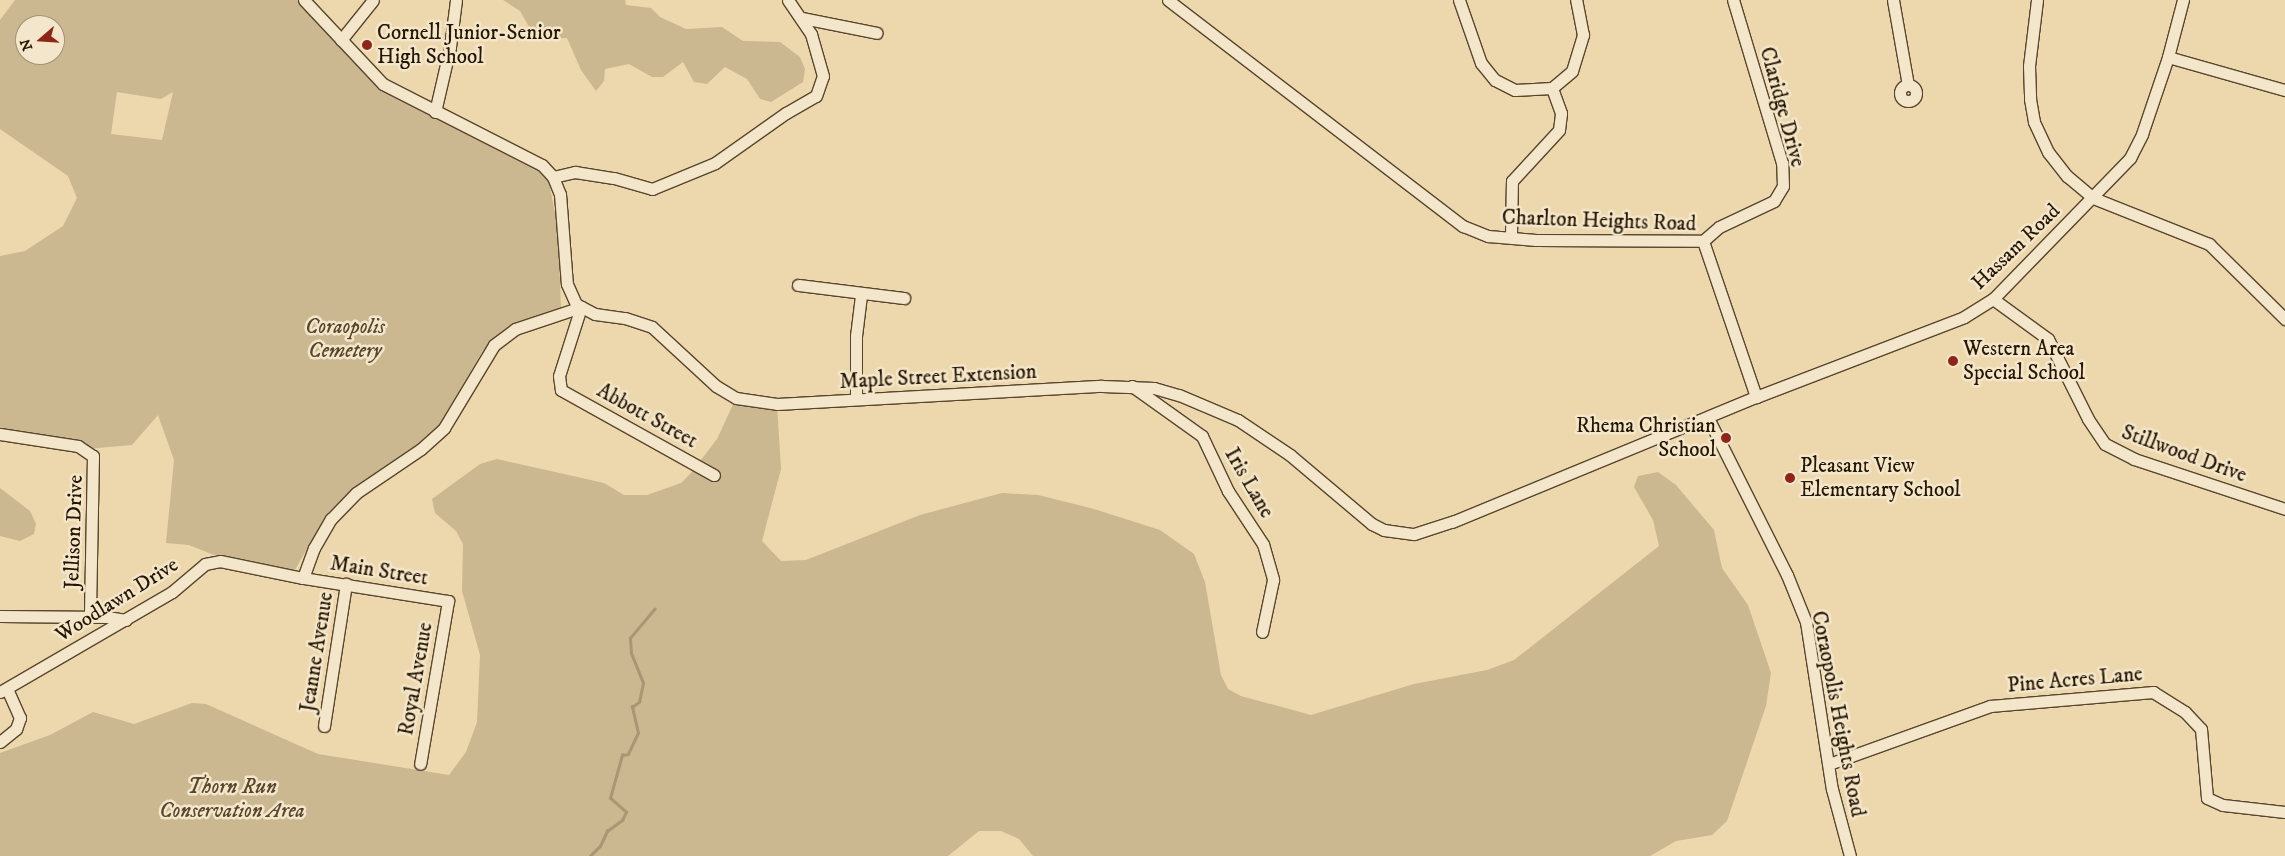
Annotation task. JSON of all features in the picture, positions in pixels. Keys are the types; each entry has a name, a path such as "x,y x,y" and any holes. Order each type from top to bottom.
{"street":[{"path":"303,578 314,548 331,519 356,494 421,449 444,428 494,345 515,329 581,307 572,298 567,284 564,214 553,177 526,156 435,112 383,84 304,0"},
{"path":"342,40 373,0"},
{"path":"435,112 450,47 456,0"},
{"path":"553,177 575,172 614,178 652,189 715,163 786,112 816,96 823,76 812,34 788,0"},
{"name":"Charlton Heights Road","path":"1168,0 1463,226 1488,236 1511,236 1536,240 1703,241 1756,398"},
{"path":"1459,0 1481,63 1495,80 1515,90 1552,88 1572,71 1580,53 1583,35 1576,0"},
{"name":"Claridge Drive","path":"1703,241 1719,227 1774,201 1783,186 1782,163 1733,0"},
{"path":"1893,0 1908,85"},
{"path":"2038,0 2029,66 2034,122 2048,152 2068,176 2093,198 2208,244 2285,319"},
{"name":"Hassam Road","path":"1708,418 1964,317 1993,299 2130,158 2142,134 2168,57 2183,0"},
{"path":"802,18 877,33"},
{"path":"2168,57 2285,90"},
{"path":"1511,236 1512,181 1560,130 1560,113 1552,88"},
{"path":"798,285 861,295 904,298"},
{"path":"856,399 856,336 861,295"},
{"name":"Stillwood Drive","path":"1993,299 2048,339 2088,419 2105,444 2134,460 2285,509"},
{"name":"Abbott Street","path":"581,307 559,376 561,390 714,475"},
{"name":"Maple Street Extension","path":"581,307 652,327 716,386 746,402 783,404 1132,386 1167,390 1238,420 1290,455 1362,517 1384,530 1398,534 1430,531 1708,418"},
{"name":"Iris Lane","path":"1132,386 1202,436 1228,491 1263,544 1273,580 1262,632"},
{"name":"Coraopolis Heights Road","path":"1708,418 1787,575 1806,622 1838,820 1850,856"},
{"name":"Jellison Drive","path":"0,434 78,446 93,456 90,616"},
{"name":"Woodlawn Drive","path":"3,690 172,592 205,564 214,561 303,578"},
{"name":"Main Street","path":"303,578 448,601"},
{"name":"Jeanne Avenue","path":"324,726 346,584"},
{"name":"Royal Avenue","path":"420,764 448,601"},
{"path":"0,616 90,616 126,620"},
{"path":"0,742 16,729 20,718 3,690"},
{"name":"Pine Acres Lane","path":"1829,764 1990,706 2154,692 2184,712 2201,729 2205,745 2207,798 2223,805 2285,812"}],"green space":[{"name":"Coraopolis Cemetery","path":"15,0 304,0 363,66 475,137 537,169 549,182 558,229 561,309 512,325 496,336 482,352 440,424 427,438 340,502 321,524 295,570 214,555 189,545 166,543 174,460 158,415 132,445 86,449 0,434 0,256 25,251 63,226 77,198 68,176 0,129 0,20","holes":["117,92 161,99 173,92 162,140 111,134"]},
{"path":"503,0 625,0 626,5 651,8 660,17 686,29 722,27 743,41 780,42 800,57 805,69 803,82 771,102 760,99 747,79 725,67 707,84 694,82 683,62 663,77 652,77 629,64 605,69 604,81 596,91 581,70 567,38 542,39 532,32 520,11"},
{"name":"Thorn Run Conservation Area","path":"736,398 777,404 781,469 762,541 781,561 806,560 920,515 1002,493 1038,495 1094,509 1160,530 1194,554 1205,582 1221,675 1228,689 1241,696 1311,715 1414,684 1487,670 1514,660 1659,546 1653,520 1634,487 1638,476 1658,472 1676,485 1714,530 1722,568 1748,605 1771,673 1766,706 1727,821 1712,835 1676,841 1650,856 1033,856 1019,839 1001,831 979,831 948,856 0,856 0,753 50,735 93,712 134,724 192,703 206,704 318,754 449,775 466,752 477,722 480,655 462,591 463,544 456,531 435,513 432,499 480,464 497,459 604,483 624,495 647,495 681,483 691,473 717,439"},
{"path":"0,488 30,511 36,524 34,534 20,541 0,536"}],"waterway":[{"path":"590,856 600,846 607,831 622,820 626,812 610,798 622,755 628,754 638,733 632,707 639,702 643,683 631,653 630,638 654,609"}],"place":[{"name":"Cornell Junior-Senior High School","path":"367,45"},
{"name":"Western Area Special School","path":"1953,361"},
{"name":"Rhema Christian School","path":"1726,438"},
{"name":"Pleasant View Elementary School","path":"1790,478"}]}
